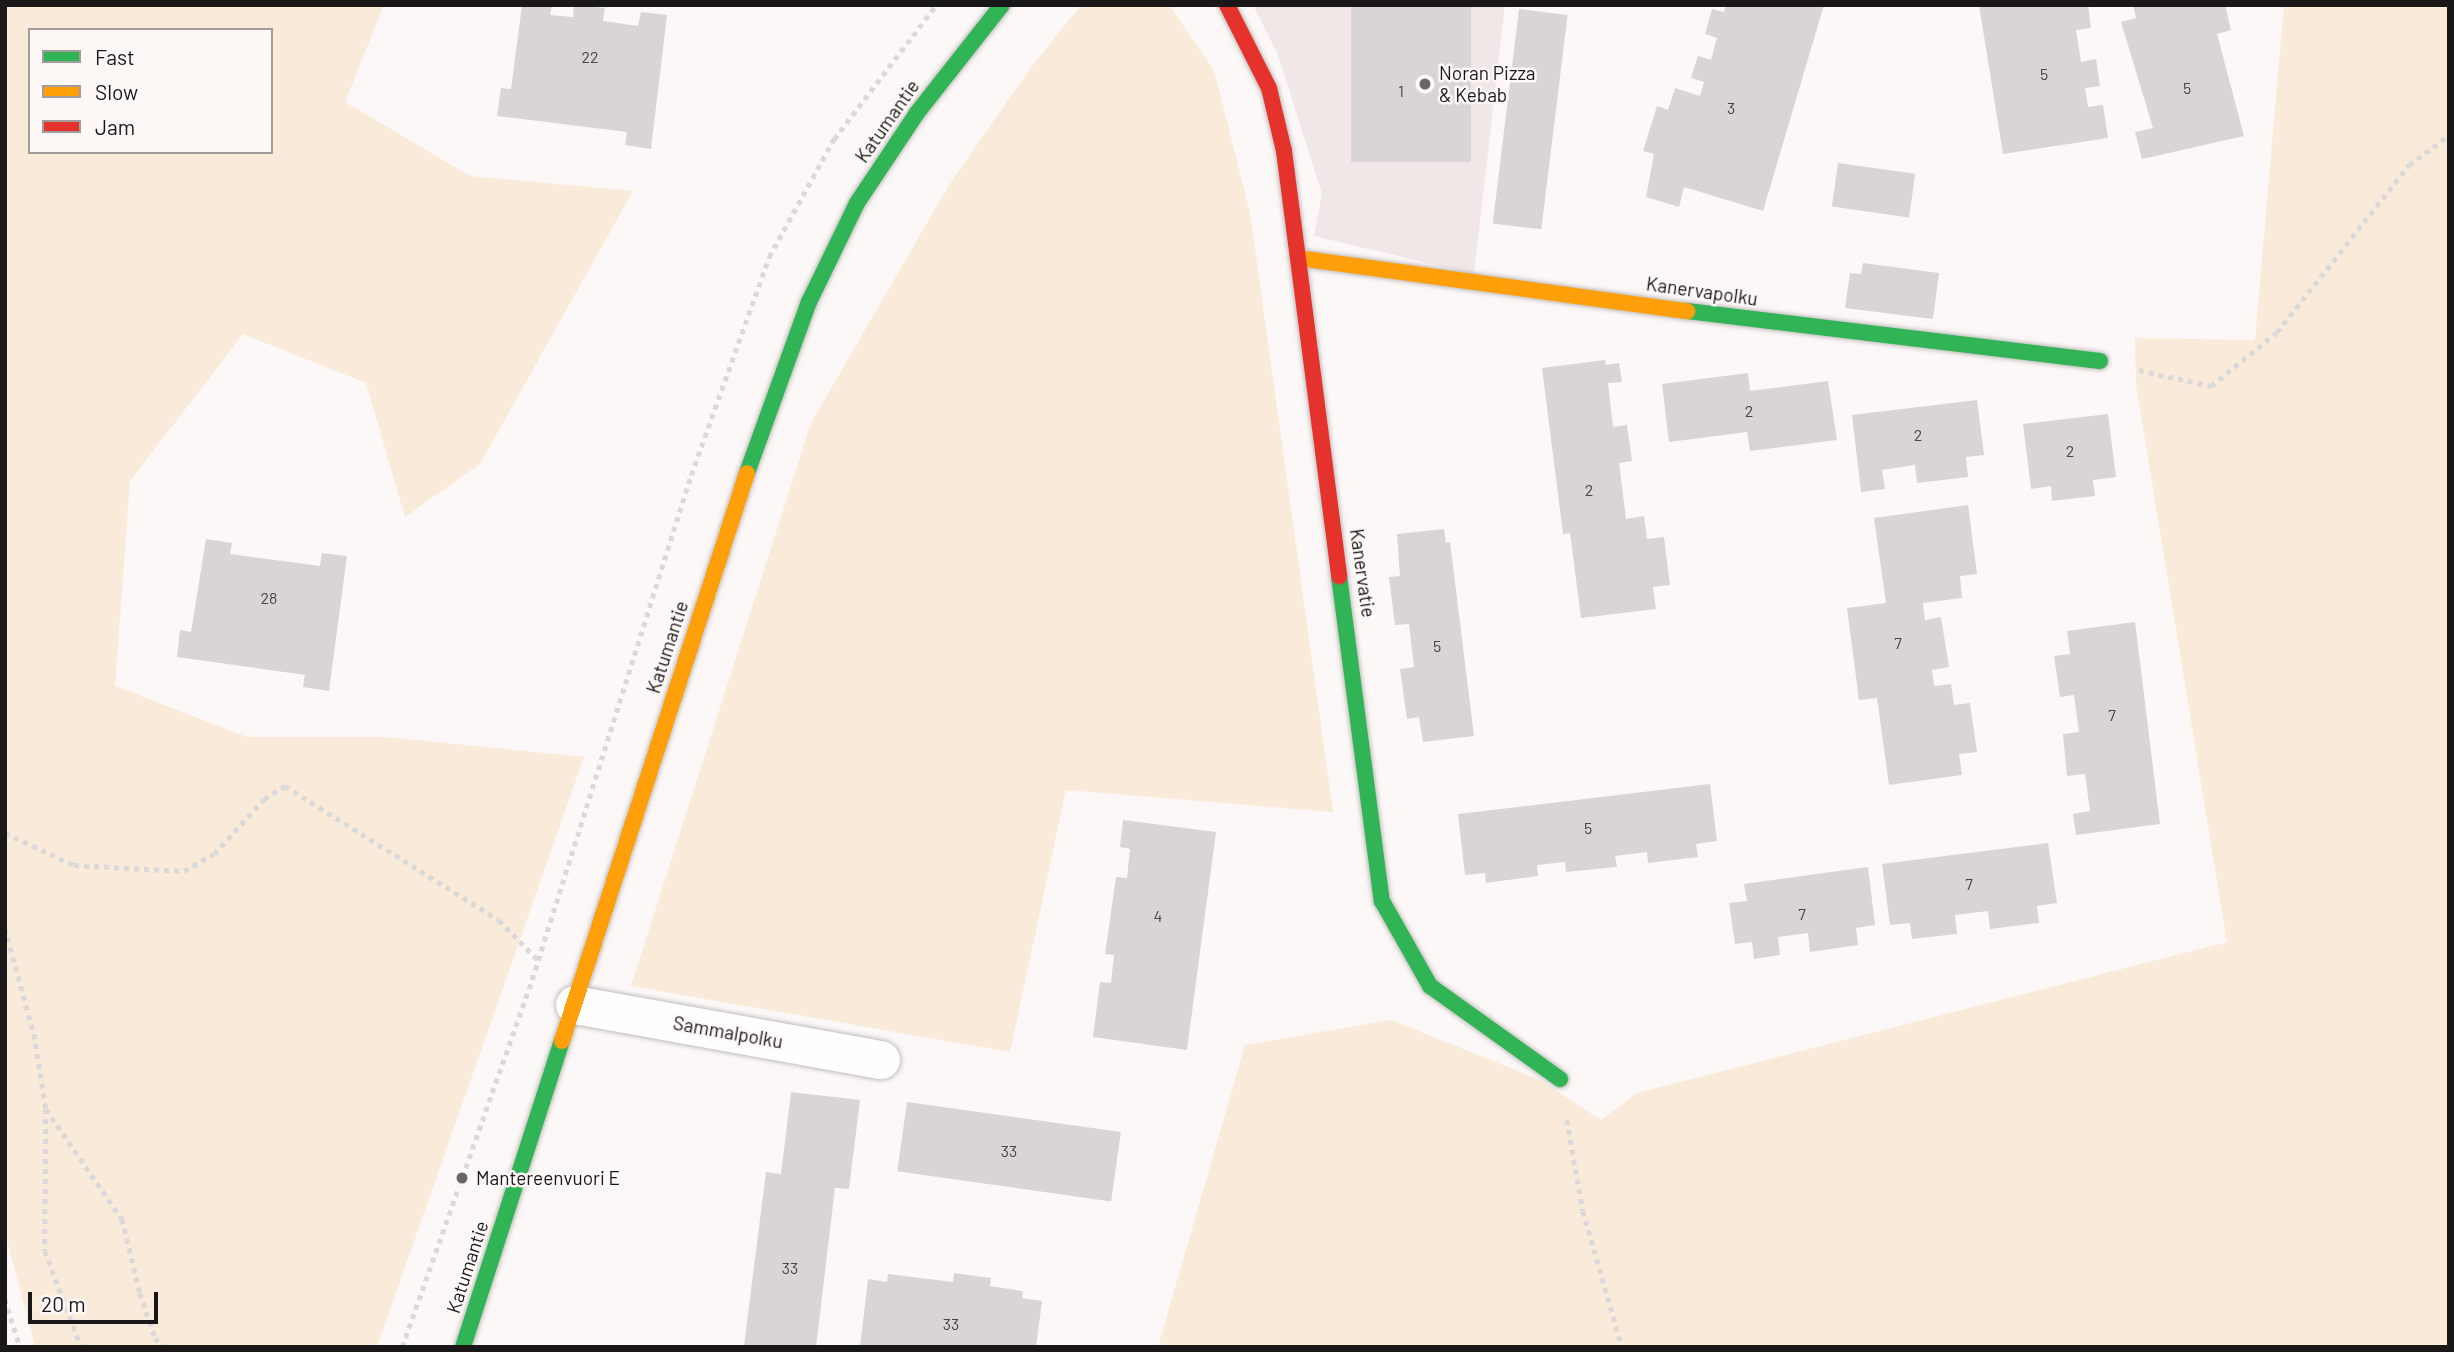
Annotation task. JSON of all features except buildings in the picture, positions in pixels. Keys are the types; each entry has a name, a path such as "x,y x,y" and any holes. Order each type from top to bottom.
{"street":[{"name":"Katumantie","path":"463,1347 769,406 809,302 857,203 917,113 1002,5"},
{"name":"Kanervatie","path":"1227,5 1269,88 1284,151 1382,901 1404,947 1430,986 1560,1079"},
{"name":"Kanervapolku","path":"1298,257 1755,320 2100,361"},
{"name":"Sammalpolku","path":"575,1005 881,1060"}],"path":[{"path":"2100,361 2211,386 2277,331 2409,165 2449,135"},
{"path":"5,833 74,865 184,871 214,854 264,799 285,786 499,920 538,960"},
{"path":"5,928 34,1034 46,1109 45,1251 81,1347"},
{"path":"1560,1079 1583,1211 1622,1347"},
{"path":"46,1109 122,1219 140,1293 155,1338 164,1347"},
{"path":"5,1299 20,1347"}],"shaded area":[{"path":"5,5 384,5 345,102 470,176 633,191 480,464 405,517 366,383 243,334 130,481 115,686 247,737 387,737 584,757 377,1347 35,1346 5,1233"},
{"path":"1081,5 1169,5 1214,70 1250,213 1333,812 1066,790 1010,1052 631,986 811,423 949,185 1032,66"},
{"path":"1253,5 1505,5 1474,274 1314,236 1322,194 1278,55"},
{"path":"2284,5 2449,5 2449,1347 1158,1347 1245,1045 1391,1020 1540,1080 1601,1120 1637,1093 2227,942 2136,384 2135,338 2255,340"}],"traffic: fast":[{"path":"747,473 809,302 857,203 917,113 1002,5"},
{"path":"1687,311 2100,361"},
{"path":"1339,576 1382,901 1430,986 1560,1079"},
{"path":"463,1347 562,1041"}],"traffic: slow":[{"path":"1298,258 1687,311"},
{"path":"562,1041 747,473"}],"traffic: jam":[{"path":"1227,5 1269,88 1284,151 1339,576"}],"place":[{"name":"Noran Pizza & Kebab","path":"1425,84"},
{"name":"Mantereenvuori E","path":"462,1178"}]}
